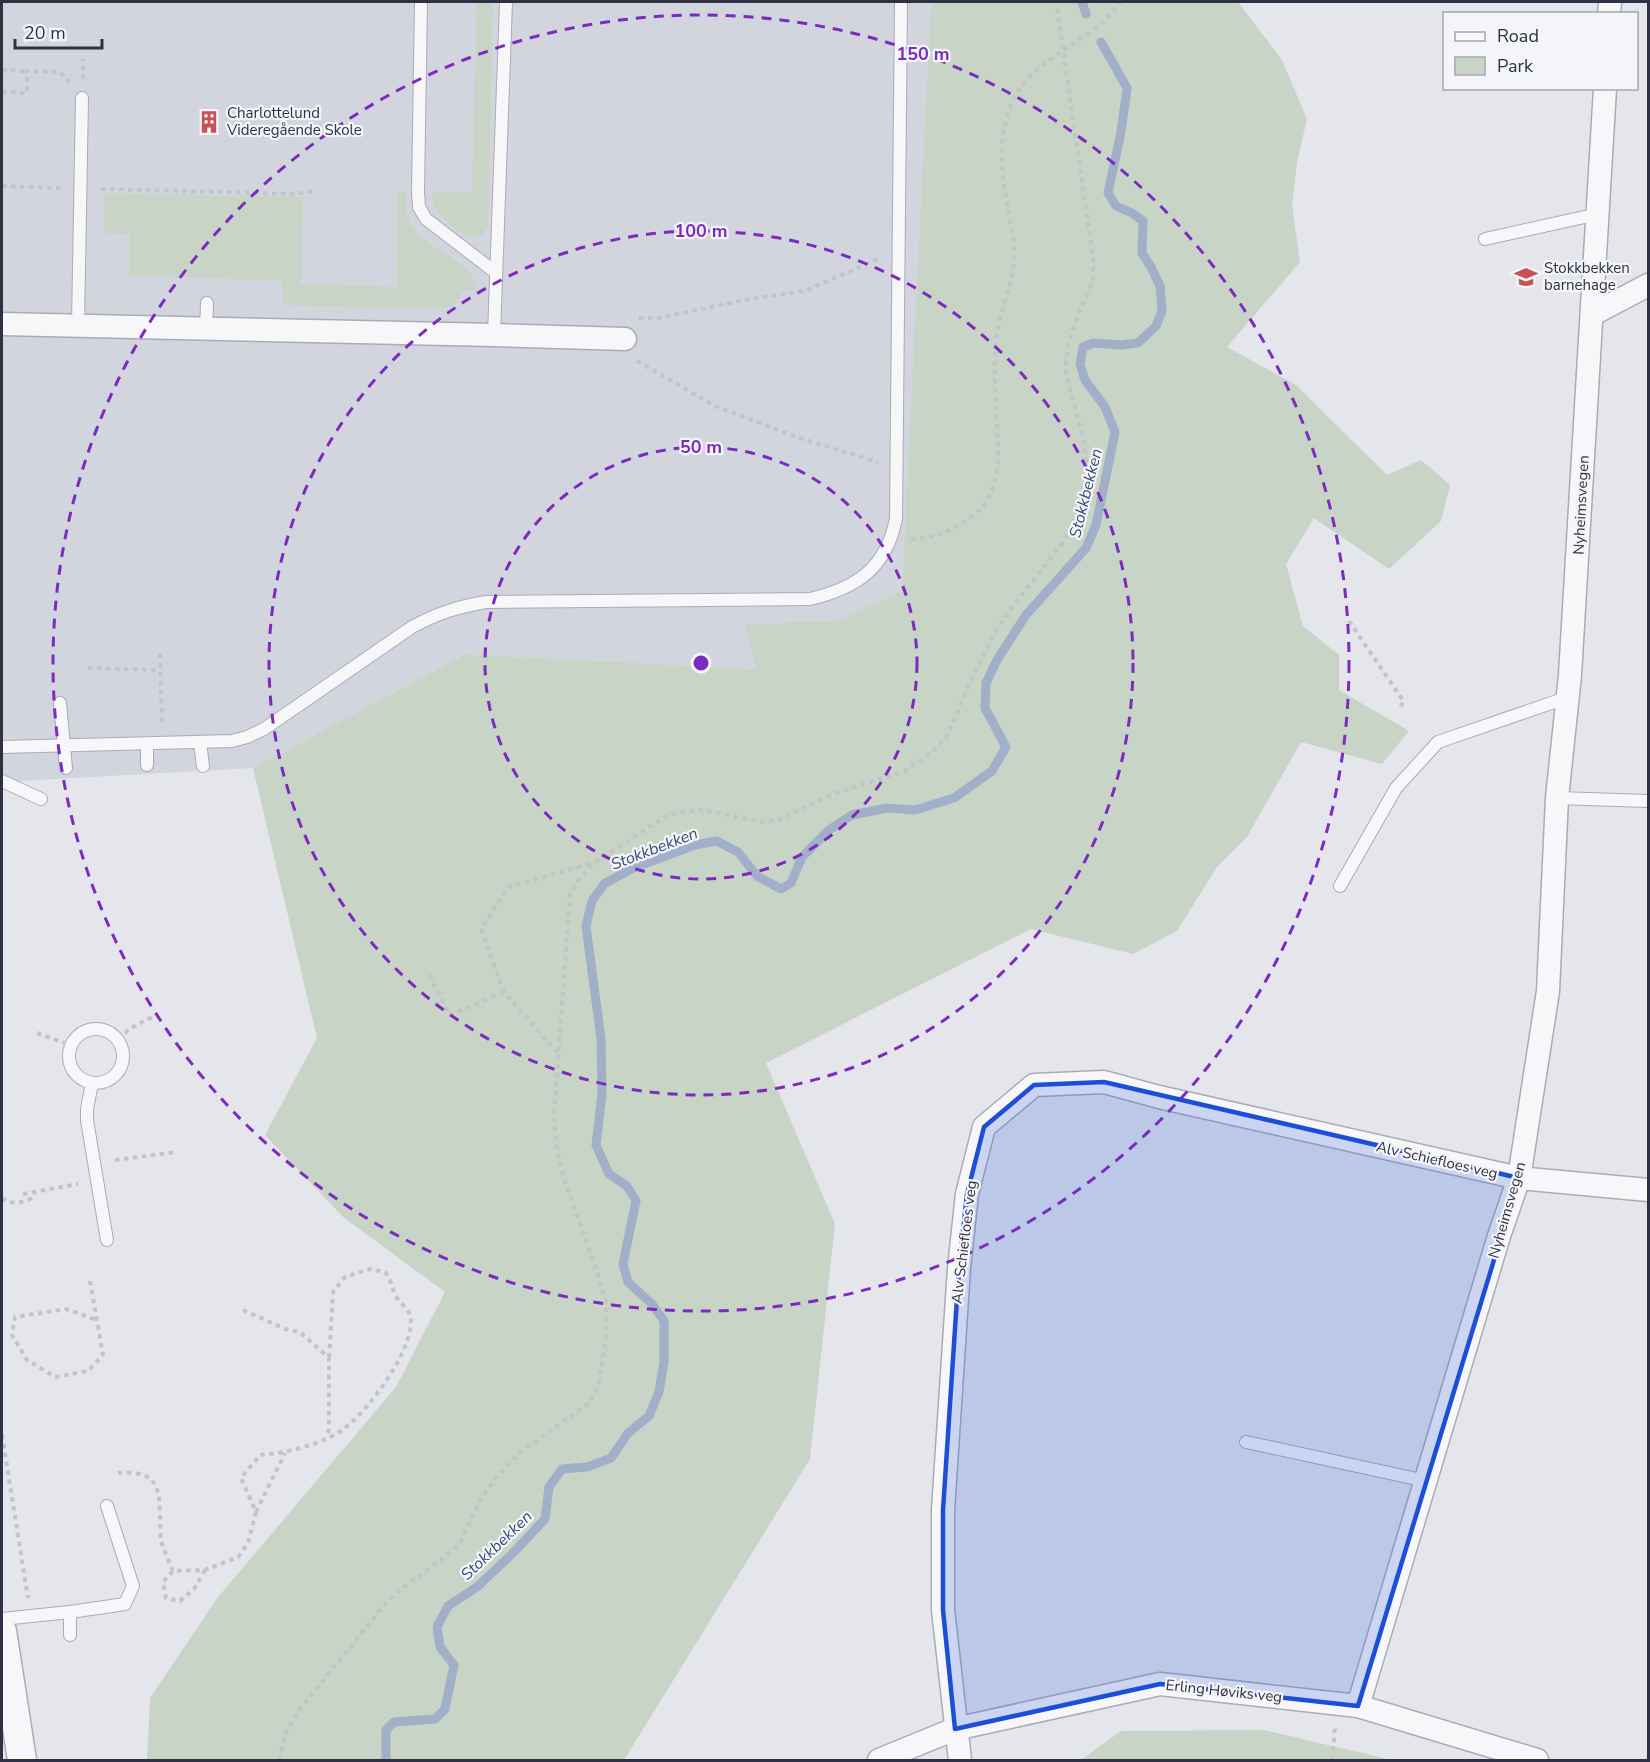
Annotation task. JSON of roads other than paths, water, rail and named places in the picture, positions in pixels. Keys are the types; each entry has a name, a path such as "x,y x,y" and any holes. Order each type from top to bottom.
{"street":[{"name":"Nyheimsvegen","path":"1358,1706 1499,1236 1519,1178 1548,991 1557,798 1569,697 1605,90"},
{"path":"1593,314 1648,285"},
{"path":"2,324 494,335 626,329"},
{"name":"Alv Schiefloes veg","path":"960,1761 943,1610 943,1510 959,1268 967,1194 984,1127 1034,1084 1104,1082 1159,1097 1519,1178 1648,1190"},
{"path":"2,1630 22,1761"},
{"name":"Erling Høviks veg","path":"879,1761 955,1728 1161,1684 1358,1706 1537,1761"}],"lane":[{"path":"421,2 419,207 426,219 495,273"},
{"path":"494,335 506,2"},
{"path":"2,747 163,744 232,741 247,737 264,729 412,627 433,615 453,608 486,602 810,599 847,587 866,574 880,559 892,539 896,519 901,2"},
{"path":"78,326 82,98"},
{"path":"1485,239 1598,214"},
{"path":"206,329 207,303"},
{"path":"1340,886 1396,788 1438,742 1569,697"},
{"path":"60,703 66,746 66,768"},
{"path":"200,742 203,766"},
{"path":"147,744 147,765"},
{"path":"2,781 41,799"},
{"path":"1557,798 1648,801"},
{"path":"92,1028 111,1032 118,1039 124,1056 122,1065 110,1079 92,1083 84,1081 72,1070 68,1053 76,1037 92,1028"},
{"path":"92,1083 87,1109 107,1240"},
{"path":"1246,1442 1426,1481"},
{"path":"2,1620 125,1604 133,1586 107,1506"},
{"path":"70,1612 70,1635"}],"waterway":[{"name":"Stokkbekken","path":"1082,2 1086,14"},
{"name":"Stokkbekken","path":"386,1760 386,1730 394,1722 435,1719 445,1709 454,1665 440,1647 437,1627 448,1606 477,1587 545,1519 549,1487 562,1469 587,1467 611,1458 628,1433 649,1416 659,1392 664,1362 664,1321 652,1304 628,1282 623,1264 636,1201 627,1186 609,1174 596,1145 602,1094 601,1039 586,926 592,901 604,884 633,868 695,845 717,841 738,852 757,876 781,889 791,883 802,857 829,830 852,815 887,808 915,810 954,798 992,771 1006,747 985,708 986,683 997,660 1026,615 1086,548 1096,525 1115,432 1105,407 1085,380 1080,364 1083,347 1093,343 1121,345 1138,343 1156,326 1162,311 1160,286 1142,253 1143,221 1116,206 1108,193 1121,132 1127,88 1101,42"}],"place":[{"name":"Charlottelund Videregående Skole","path":"209,122"},
{"name":"Stokkbekken barnehage","path":"1526,277"}]}
